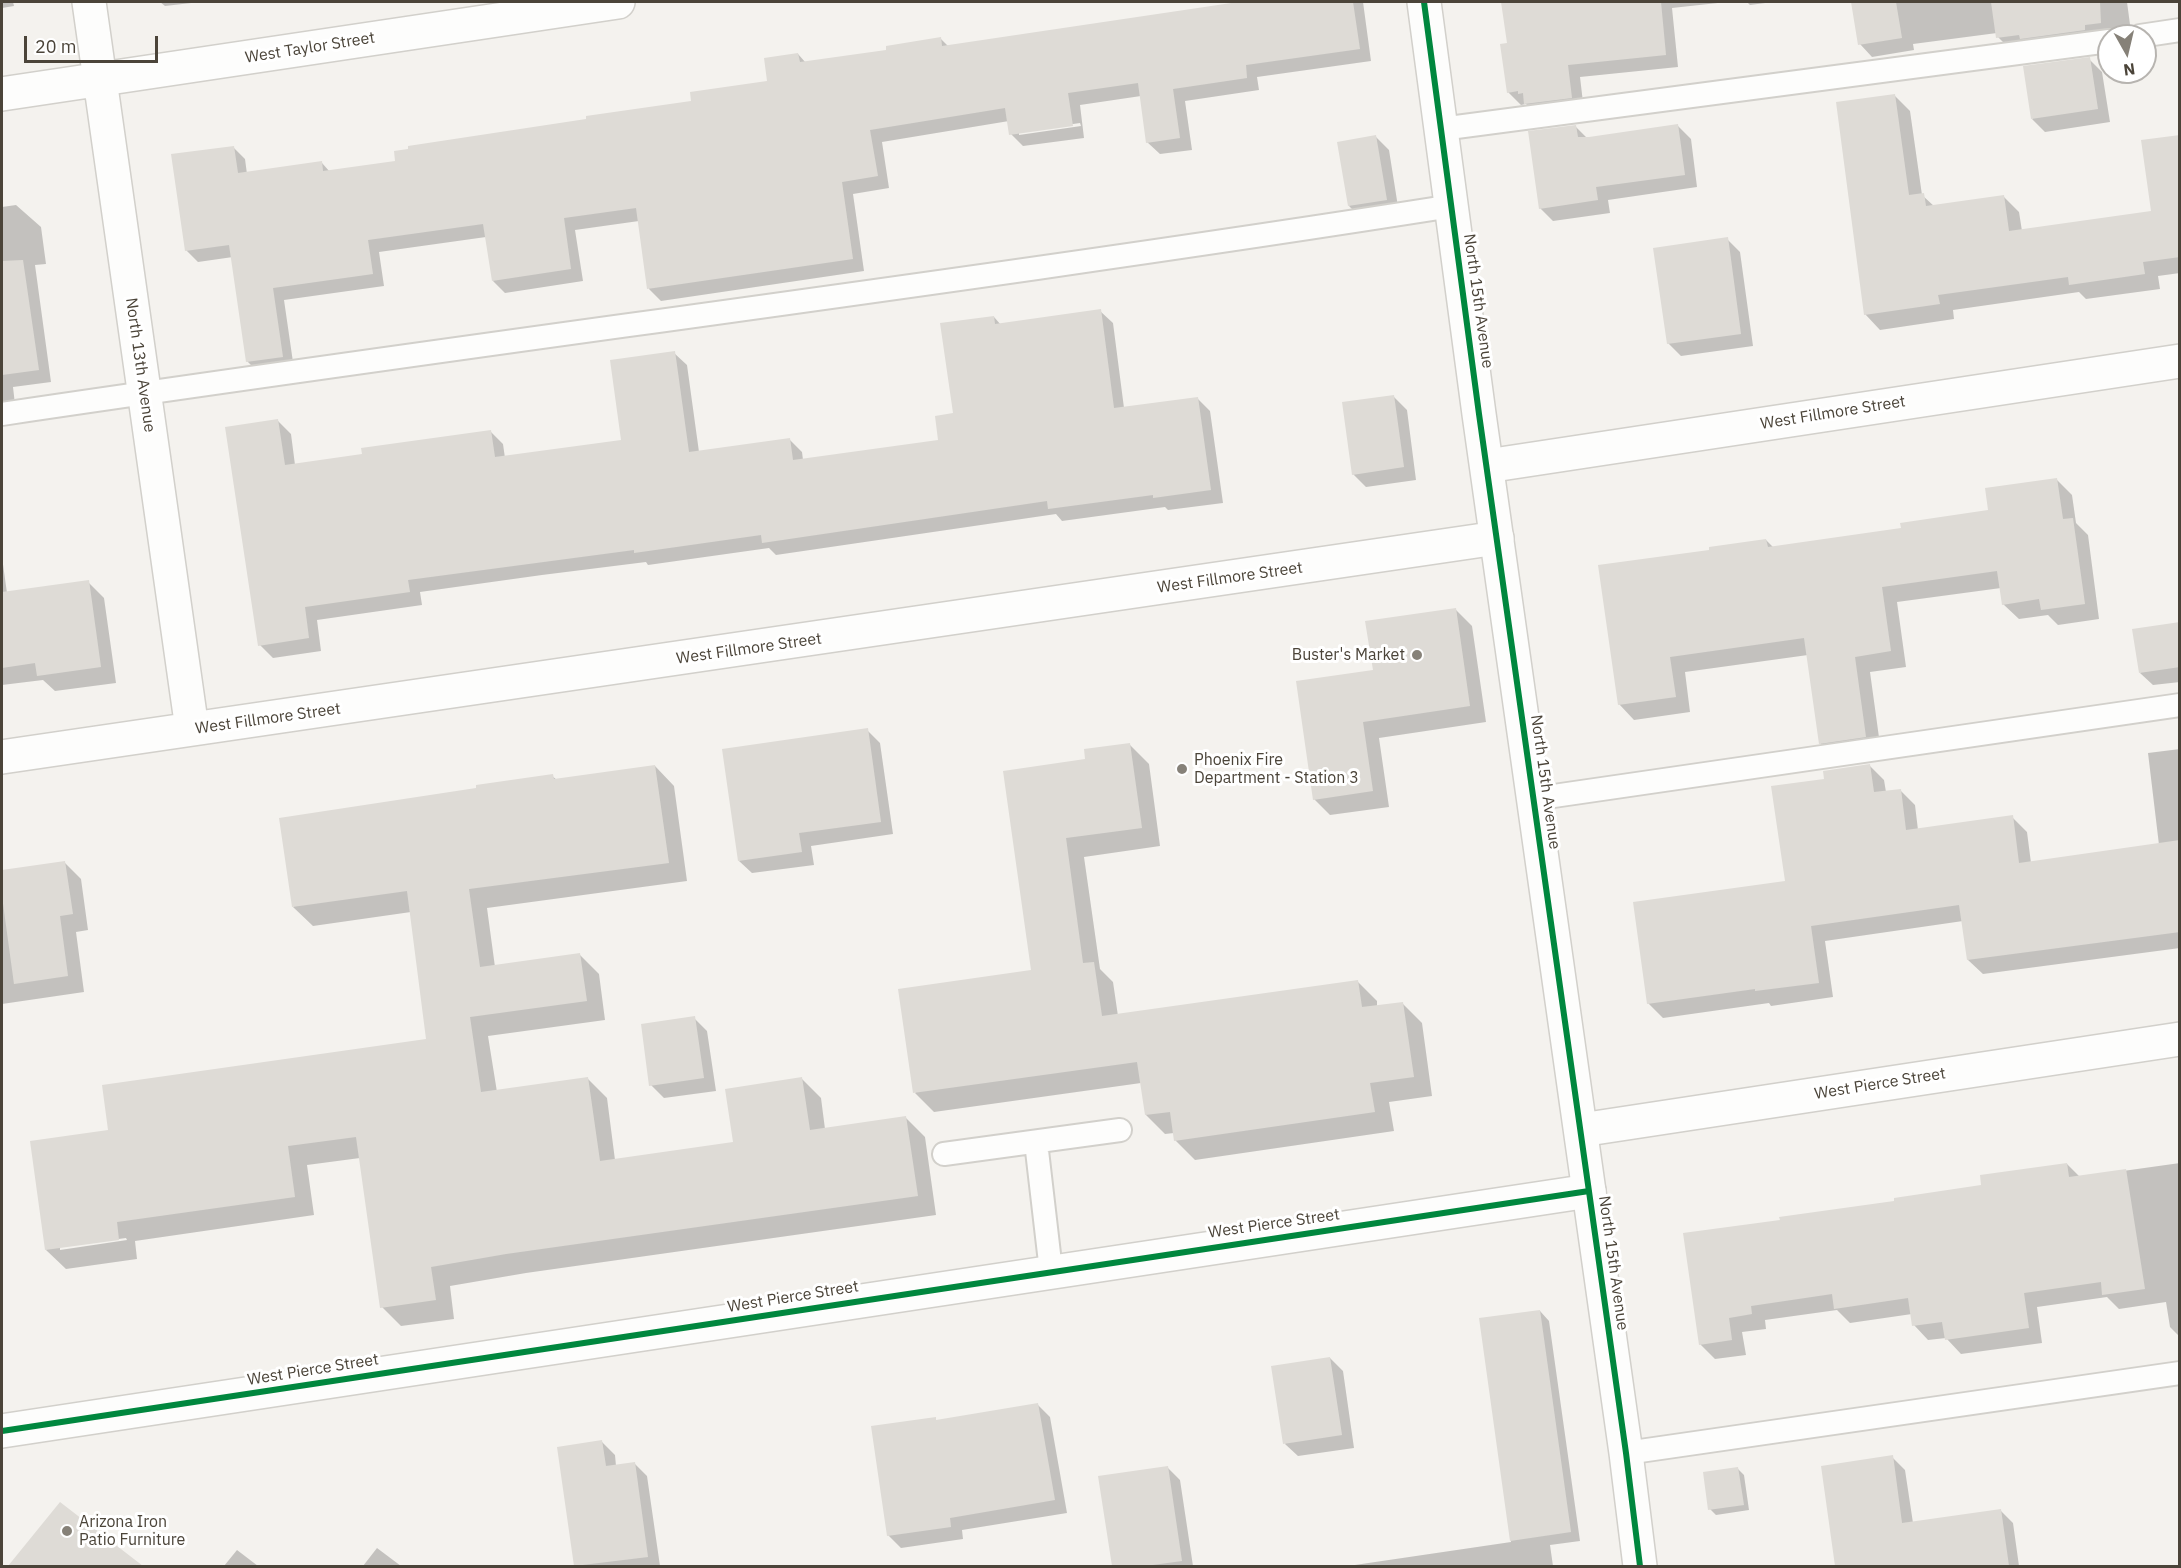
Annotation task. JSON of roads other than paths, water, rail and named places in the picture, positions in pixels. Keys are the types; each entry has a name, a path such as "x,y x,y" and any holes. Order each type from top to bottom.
{"street":[{"name":"North 13th Avenue","path":"89,2 192,729"},
{"name":"West Taylor Street","path":"2,94 618,2"},
{"name":"North 15th Avenue","path":"1424,2 1486,465 1581,1130 1640,1566"},
{"name":"West Fillmore Street","path":"1486,465 2180,361"},
{"name":"West Fillmore Street","path":"2,757 1497,538"},
{"name":"West Pierce Street","path":"1581,1130 2180,1039"},
{"name":"West Pierce Street","path":"2,1431 1589,1191"}],"lane":[{"path":"2157,33 2180,30"},
{"path":"1441,129 2097,43"},
{"path":"2,414 144,392 1183,248 1452,206"},
{"path":"1533,799 2180,705"},
{"path":"944,1154 1120,1130"},
{"path":"1036,1142 1051,1271"},
{"path":"1626,1453 2180,1373"}],"place":[{"name":"Buster's Market","path":"1417,655"},
{"name":"Phoenix Fire Department - Station 3","path":"1182,769"},
{"name":"Arizona Iron Patio Furniture","path":"67,1531"}]}
